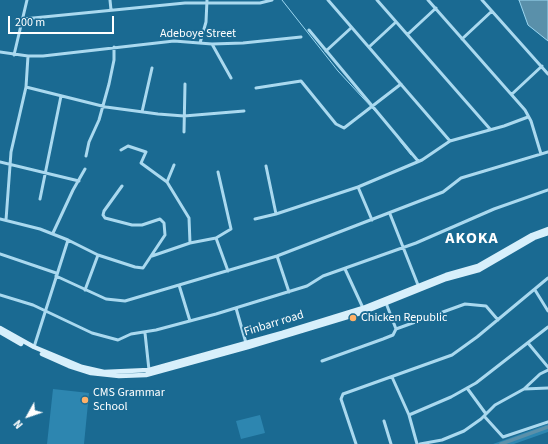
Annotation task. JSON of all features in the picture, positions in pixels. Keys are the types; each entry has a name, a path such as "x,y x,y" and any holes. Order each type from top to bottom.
{"main road":[{"name":"Finbarr road","path":"0,328 34,347 71,363 93,370 119,372 149,370 336,318 418,285 478,266 532,235 548,229"},
{"name":"Finbarr road","path":"0,332 69,366 104,376 146,375 386,303 446,279 479,270 534,238 548,233"}],"street":[{"path":"14,55 28,0"},
{"path":"110,0 111,10"},
{"path":"23,20 184,3 260,2 272,0"},
{"path":"328,0 450,141"},
{"path":"377,0 490,129"},
{"path":"428,0 512,94 528,117 541,154"},
{"path":"482,0 548,74"},
{"path":"200,43 206,22 207,2"},
{"path":"408,34 436,8"},
{"path":"462,39 492,10"},
{"path":"369,47 396,22"},
{"path":"326,51 351,28"},
{"path":"309,30 418,161"},
{"name":"Adeboye Street","path":"0,52 28,56 184,41 212,44 262,42 301,38"},
{"path":"212,44 231,78"},
{"path":"86,156 89,142 96,130 113,69 114,47"},
{"path":"6,220 10,164 14,137 26,87 28,56"},
{"path":"512,94 542,66"},
{"path":"142,112 152,68"},
{"path":"256,88 301,81 341,128 346,127 401,84"},
{"path":"184,132 185,84"},
{"path":"26,87 103,106 142,112 184,116 244,111"},
{"path":"40,199 61,96"},
{"path":"255,219 276,214 358,187 418,161 450,141 528,117"},
{"path":"121,150 128,146 146,153 141,163 167,182 189,218 190,244"},
{"path":"0,254 56,274 85,290 111,300 125,301 277,256 390,214 443,192 461,178 548,152"},
{"path":"0,162 79,181"},
{"path":"167,182 174,165"},
{"path":"266,166 276,214"},
{"path":"54,233 85,169"},
{"path":"152,256 190,244 216,238 231,229 218,172"},
{"path":"0,220 6,220 54,233 98,255 141,268 145,267 166,232 161,220 142,225 132,225 114,222 103,217 109,203 122,186"},
{"path":"358,187 372,220"},
{"path":"0,295 33,305 92,334 114,340 121,340 131,334 145,333 289,292 313,283 324,276 403,248 494,209 548,190"},
{"path":"390,214 418,285"},
{"path":"216,238 228,271"},
{"path":"34,347 68,240"},
{"path":"85,290 98,255"},
{"path":"277,256 289,292"},
{"path":"345,269 363,308"},
{"path":"356,444 342,396 347,392 452,355 498,320 548,278"},
{"path":"179,285 190,321"},
{"path":"535,290 548,310"},
{"path":"386,303 396,329"},
{"path":"322,361 389,337 396,329 465,304 486,306 498,320"},
{"path":"236,308 246,343"},
{"path":"409,414 467,388 548,328"},
{"path":"145,333 149,370"},
{"path":"528,343 548,367"},
{"path":"392,377 409,414 419,444 442,440 459,433 495,405 524,389 540,374 548,370"},
{"path":"467,388 502,437 548,422"},
{"path":"524,389 548,388"},
{"path":"384,421 391,444"}],"shaded area":[{"path":"519,0 548,0 548,41 528,25"},
{"path":"53,389 89,393 84,444 47,444"},
{"path":"260,415 265,433 241,439 236,421"},
{"path":"548,424 548,432 514,444 493,444"}],"waterway":[{"path":"282,0 338,71 375,111"},
{"path":"399,140 411,155"},
{"path":"501,444 548,427"}],"place":[{"name":"Chicken Republic","path":"353,318"},
{"name":"CMS Grammar School","path":"85,400"}],"district":[{"name":"AKOKA","path":"472,239"}]}
